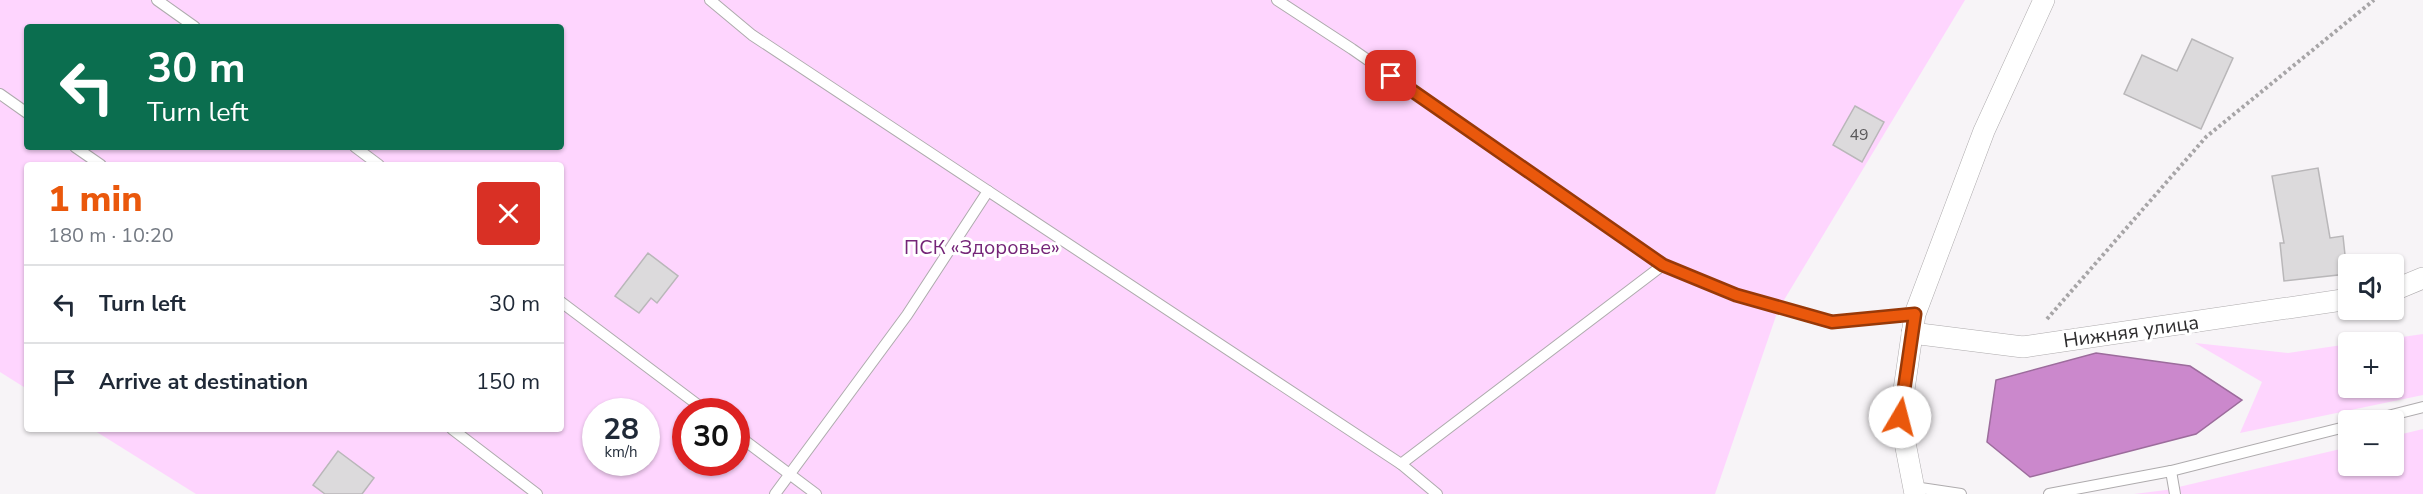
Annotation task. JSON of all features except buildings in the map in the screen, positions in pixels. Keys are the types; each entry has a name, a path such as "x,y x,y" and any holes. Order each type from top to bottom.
{"street":[{"path":"1915,491 1900,417 1914,323 1984,131 2044,0"},
{"path":"2404,286 2423,278"},
{"name":"Нижняя улица","path":"1914,323 2023,347 2338,301"}],"lane":[{"path":"157,0 191,24"},
{"path":"710,0 752,35 1401,465 1437,494"},
{"path":"1277,0 1352,49 1663,265 1736,295 1832,322 1914,323"},
{"path":"0,94 24,111"},
{"path":"79,150 97,162"},
{"path":"359,150 375,162"},
{"path":"775,494 908,315 988,191"},
{"path":"1401,465 1663,265"},
{"path":"564,304 689,398"},
{"path":"2404,412 2423,407"},
{"path":"2049,494 2171,471 2338,429"},
{"path":"456,432 537,494"},
{"path":"750,445 816,494"},
{"path":"2171,471 2175,494"},
{"path":"1915,491 1961,494"}],"path":[{"path":"2023,347 2206,137 2374,0"}],"green space":[{"name":"ПСК «Здоровье»","path":"0,0 1965,0 1778,310 1715,494 196,494 97,432 564,432 564,162 24,162 24,387 0,372"},
{"path":"2423,334 2423,395 2351,410 2338,410 2338,413 2240,433 2262,382 2195,343 2288,353 2338,346 2338,398 2404,398 2404,337"},
{"path":"2423,429 2423,494 2134,494 2166,490 2338,450 2338,476 2404,476 2404,434"}],"shaded area":[{"path":"2096,353 2190,366 2242,400 2196,434 2030,477 1987,442 1996,380"}],"route":[{"path":"1391,76 1663,265 1736,295 1832,322 1915,314 1900,417"}]}
